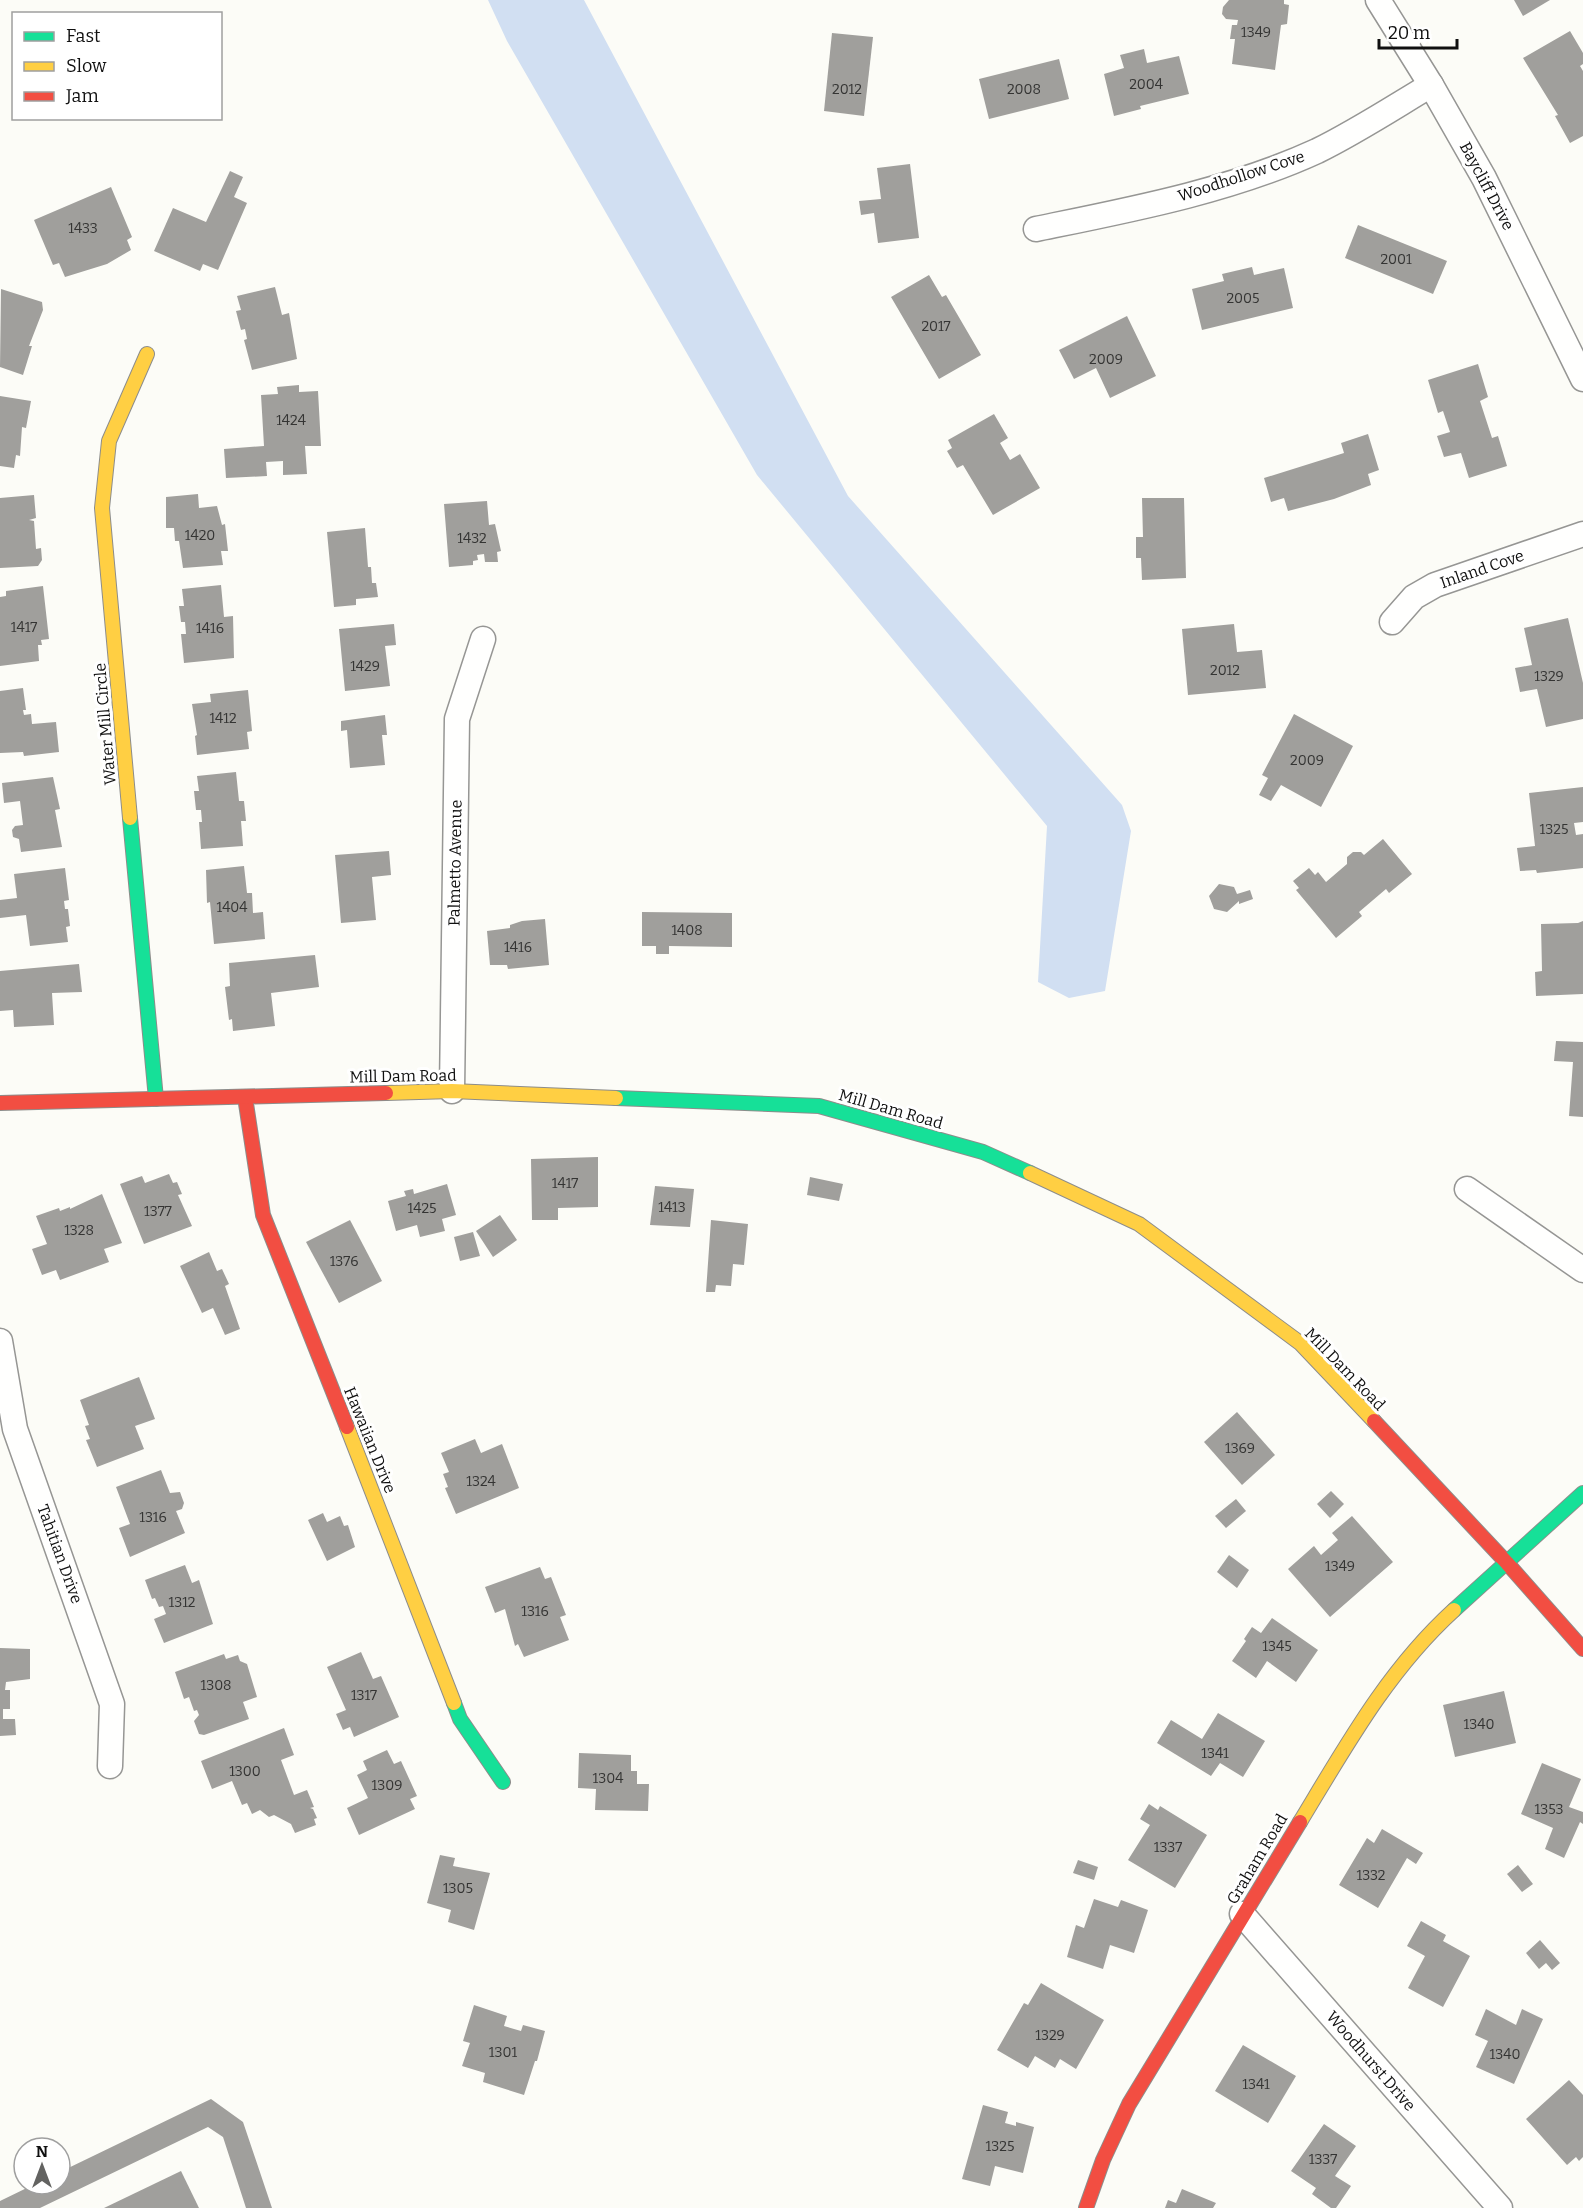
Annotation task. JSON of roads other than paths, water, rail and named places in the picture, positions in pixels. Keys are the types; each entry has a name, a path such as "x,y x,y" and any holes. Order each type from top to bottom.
{"street":[{"name":"Baycliff Drive","path":"1378,0 1431,85 1484,178 1583,378"},
{"name":"Woodhollow Cove","path":"1036,229 1141,207 1244,177 1317,151 1431,85"},
{"name":"Water Mill Circle","path":"147,354 109,441 102,508 156,1099"},
{"name":"Inland Cove","path":"1392,622 1414,597 1435,585 1583,534"},
{"name":"Palmetto Avenue","path":"452,1091 457,719 483,639"},
{"name":"Mill Dam Road","path":"0,1102 452,1091 819,1106 983,1152 1139,1224 1300,1343 1507,1563 1583,1649"},
{"name":"Hawaiian Drive","path":"245,1097 263,1215 429,1632 460,1719 503,1782"},
{"path":"1467,1189 1583,1270"},
{"name":"Tahitian Drive","path":"0,1341 15,1429 112,1704 110,1766"},
{"path":"1507,1563 1583,1494"},
{"name":"Graham Road","path":"1086,2208 1103,2160 1129,2103 1370,1706 1400,1665 1432,1630 1507,1563"},
{"name":"Woodhurst Drive","path":"1242,1914 1500,2208"}],"water":[{"path":"488,0 584,0 848,496 1122,805 1131,831 1105,991 1069,998 1038,982 1047,826 757,475 507,41"}]}
